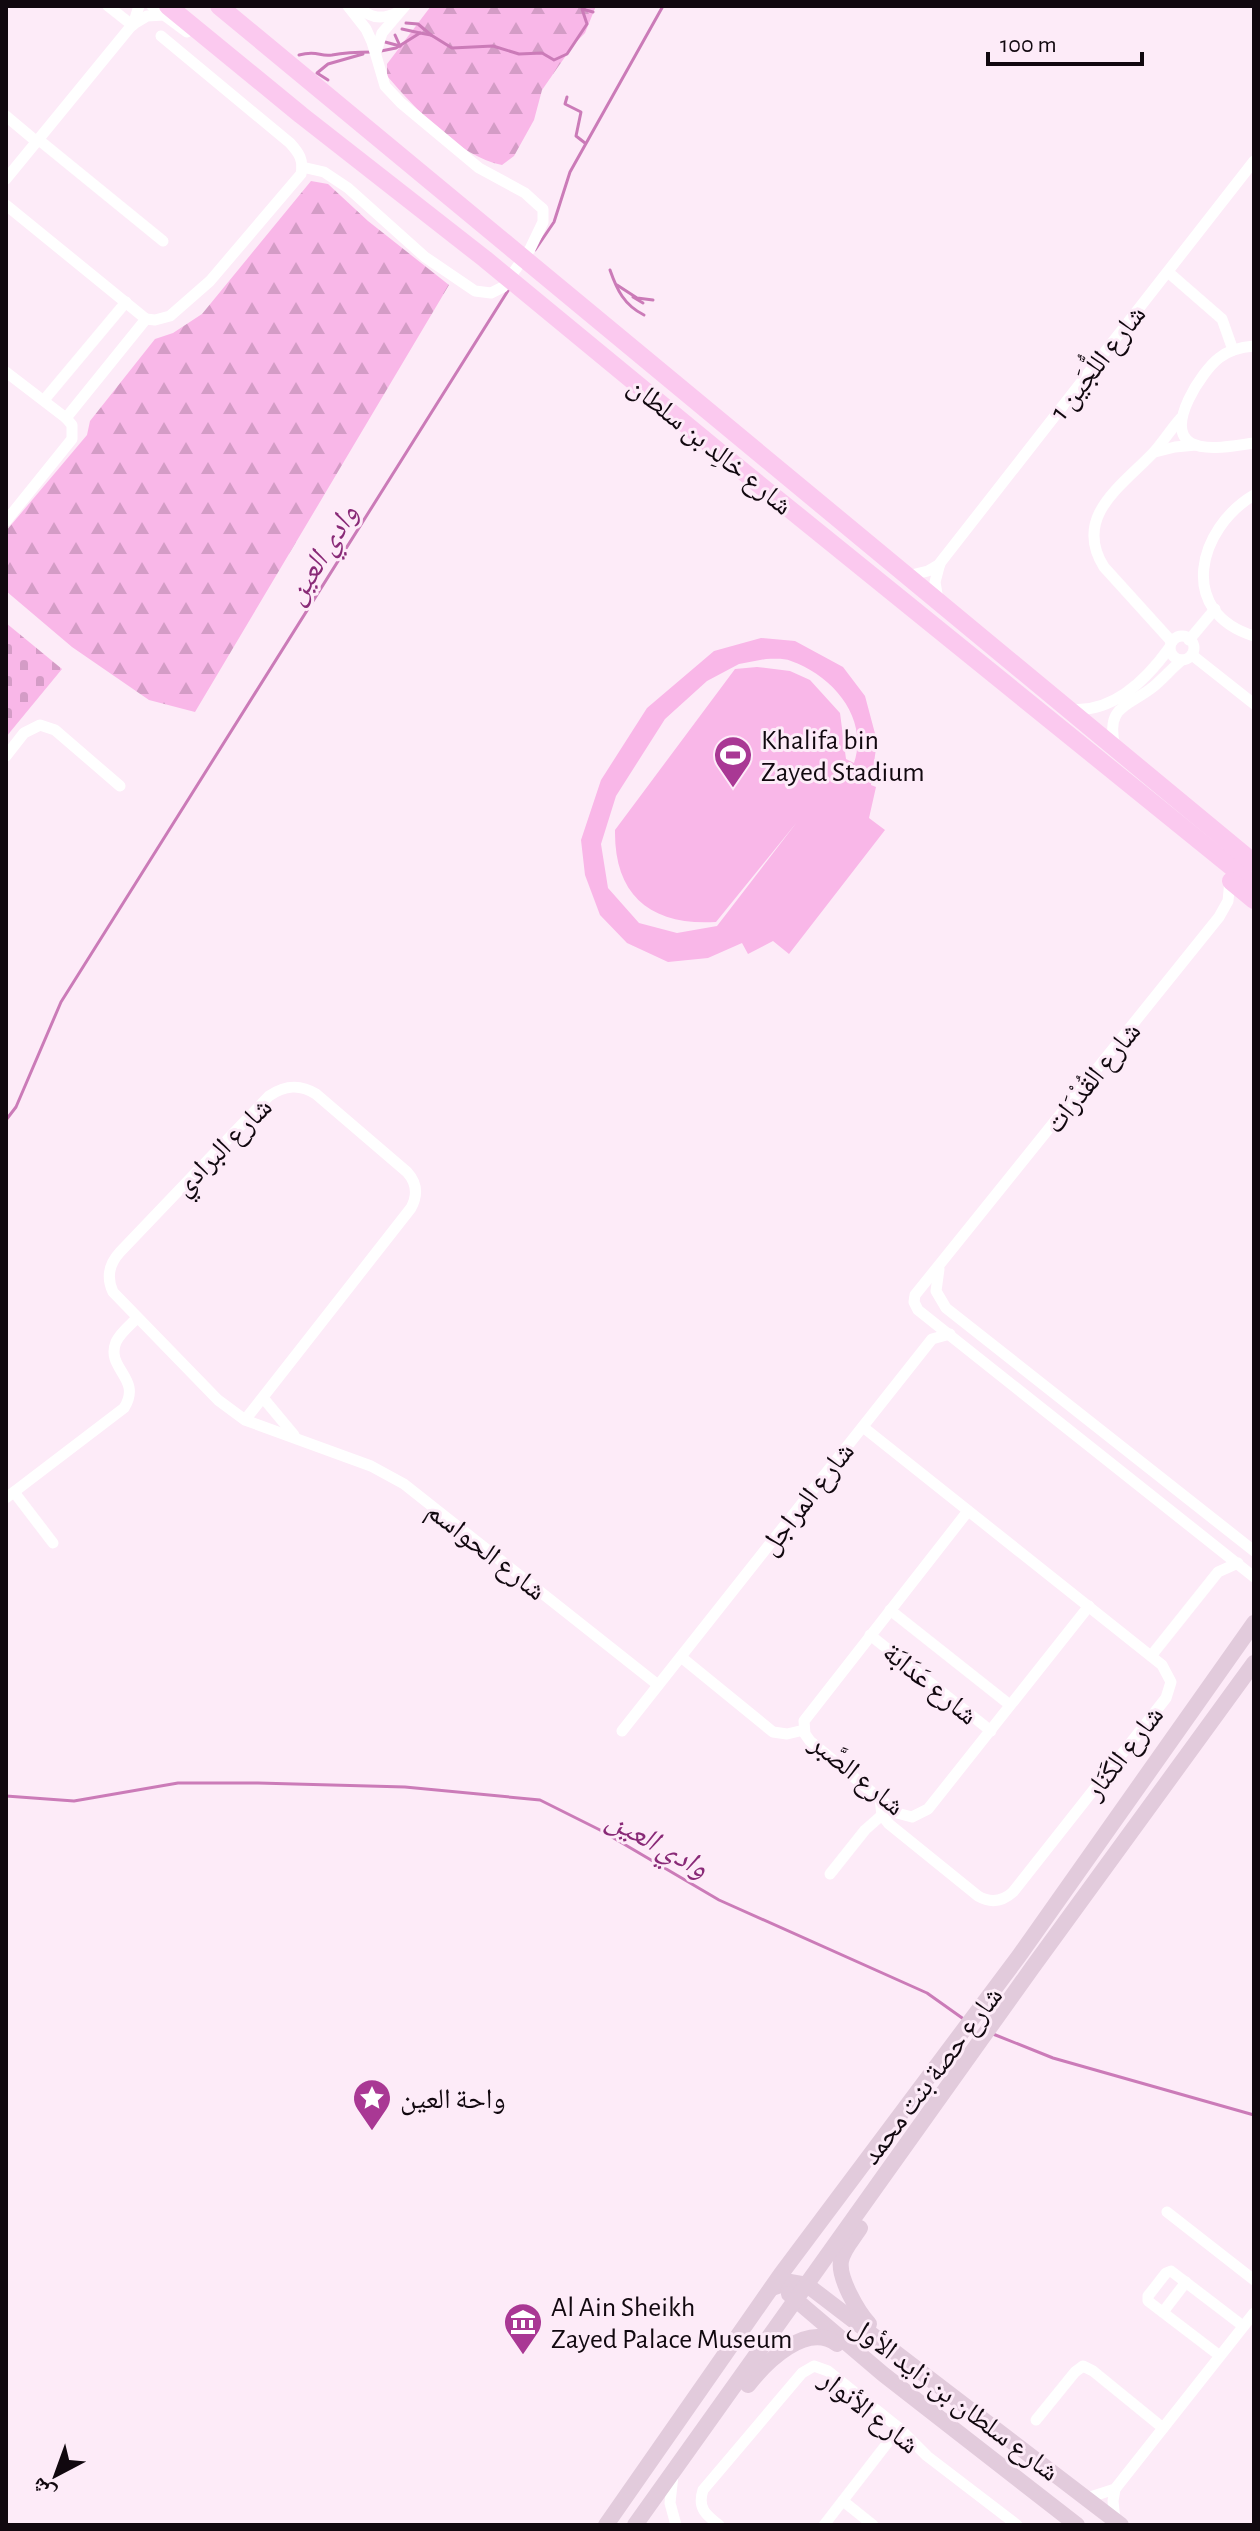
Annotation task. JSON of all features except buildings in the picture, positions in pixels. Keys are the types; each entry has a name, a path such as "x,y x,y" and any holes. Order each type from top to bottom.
{"main road":[{"name":"شارع خالِد بن سلطان","path":"219,6 1254,863"},
{"name":"شارع خالِد بن سلطان","path":"166,11 485,259 1254,885"},
{"path":"1156,805 1191,845 1254,900"},
{"path":"1221,836 1236,838 1254,846"},
{"name":"شارع حصة بنت محمد","path":"606,2525 779,2282 1019,1956 1254,1623"},
{"name":"شارع حصة بنت محمد","path":"635,2525 1032,1968 1254,1663"},
{"path":"879,2183 869,2214 842,2258 841,2272 863,2317 911,2358 918,2368"},
{"path":"779,2282 807,2285"},
{"name":"شارع سلطان بن زايد الأول","path":"779,2282 795,2302 1070,2522"},
{"name":"شارع سلطان بن زايد الأول","path":"807,2285 1118,2523"},
{"path":"719,2408 744,2390 770,2359 812,2337 830,2339 859,2362 883,2374"}],"street":[{"path":"108,6 132,25"},
{"path":"6,179 132,25 139,6"},
{"path":"152,6 166,11"},
{"path":"233,6 282,48 323,93"},
{"path":"302,167 324,172 348,188 425,257 475,291 491,293 503,287 530,249 543,222 543,209 525,193 479,168 385,86 366,29 348,6"},
{"path":"358,6 376,18 388,17 404,8"},
{"path":"375,52 379,38 404,8"},
{"path":"132,25 147,16 166,11"},
{"path":"359,19 380,29 390,24"},
{"path":"6,205 146,319 170,316 210,281 301,174 302,159 290,143 161,36"},
{"path":"6,116 163,241"},
{"name":"شارع اللُّجَين 1","path":"940,563 1253,165"},
{"path":"1168,272 1222,319 1233,350"},
{"path":"44,400 126,302"},
{"path":"66,418 146,319"},
{"path":"1254,346 1233,350 1219,357 1206,372 1181,418 1154,452 1124,479 1106,501 1096,521 1095,545 1099,560 1171,645 1174,657 1187,657 1254,704"},
{"path":"6,372 72,425 72,439 6,521"},
{"path":"1181,418 1183,435 1196,445"},
{"path":"1154,452 1196,445 1254,443"},
{"path":"1252,634 1234,626 1215,609 1203,582 1205,553 1220,525 1254,495"},
{"path":"907,576 928,571 940,563"},
{"path":"938,602 935,582 940,563"},
{"path":"1189,640 1215,609"},
{"path":"1069,709 1102,707 1142,688 1171,645 1181,637 1189,640 1193,647 1187,657 1142,688 1118,711 1113,728 1115,747"},
{"path":"6,756 24,733 40,725 55,730 120,786"},
{"name":"شارع القُدْرَات","path":"918,1292 1219,917 1228,901 1230,880"},
{"name":"شارع البرادي","path":"245,1420 416,1198 414,1181 407,1172 310,1090 289,1087 269,1096 115,1256 109,1274 110,1286 116,1297 218,1400 245,1420 300,1441"},
{"path":"939,1268 936,1284 939,1300 930,1318 932,1339 950,1334"},
{"path":"1254,1551 939,1300 927,1292 918,1292 914,1299 916,1308 1254,1577"},
{"path":"53,1543 10,1495 124,1408 130,1386 116,1361 114,1350 118,1339 137,1318"},
{"name":"شارع المراجل","path":"622,1731 932,1339"},
{"path":"264,1399 300,1441"},
{"name":"شارع الكَنَار","path":"863,1427 1151,1656 1168,1673 1171,1682 1166,1698 1005,1899 989,1901 978,1896 882,1815"},
{"name":"شارع الحواسم","path":"300,1441 371,1466 404,1484 658,1685"},
{"path":"1190,1524 1202,1510"},
{"name":"شارع الصَّبر","path":"968,1511 804,1721 804,1730 810,1741 880,1799 906,1817 916,1817 925,1812 1089,1606"},
{"path":"1218,1572 1219,1548"},
{"path":"1151,1656 1218,1572 1238,1563"},
{"name":"شارع عَدَابَة","path":"890,1610 1010,1705"},
{"name":"شارع عَدَابَة","path":"870,1635 991,1731"},
{"path":"681,1657 773,1732 787,1734 804,1730"},
{"path":"830,1874 865,1830 882,1815 880,1799"},
{"path":"1167,2212 1254,2280"},
{"path":"1220,2356 1147,2298 1166,2273 1171,2271 1243,2326"},
{"path":"1163,2312 1186,2282"},
{"path":"1087,2498 1115,2489 1254,2313"},
{"path":"1036,2420 1083,2366 1163,2428"},
{"name":"شارع الأنوار","path":"719,2525 703,2511 700,2499 703,2490 809,2367 824,2368 899,2428 927,2456 1017,2525"},
{"path":"824,2525 899,2428"},
{"path":"676,2467 670,2503 676,2525"},
{"path":"1115,2489 1113,2508 1118,2523"},
{"path":"843,2501 873,2525"}],"green space":[{"path":"431,6 596,6 585,33 542,90 534,120 514,156 502,165 486,160 454,142 387,76 387,64"},
{"path":"311,181 328,184 368,221 449,285 195,712 149,700 72,647 6,591 6,531 87,435 90,421 155,339 173,333 202,314"},
{"path":"6,623 62,669 6,737"},
{"path":"761,638 795,641 843,667 865,696 877,741 871,785 876,787 869,818 885,830 789,954 773,941 748,954 742,943 708,958 668,962 627,943 600,915 585,875 581,840 601,780 647,708 714,651","holes":["769,659 788,660 806,668 821,677 844,701 856,730 854,763 846,759 840,713 810,680 790,671 757,667 735,669 615,830 621,873 629,889 655,912 673,919 716,922 797,822 717,926 677,933 639,923 608,888 601,844 616,796 665,719 707,681 739,664"]}],"waterway":[{"name":"وادي العين","path":"535,250 554,222 570,172 663,6"},
{"path":"381,51 396,48 420,33 431,35 452,48 493,46 519,54 542,53 554,60 567,54 587,24 582,9 593,12"},
{"path":"406,23 418,24 431,35"},
{"path":"402,29 420,33"},
{"path":"395,35 400,46"},
{"path":"385,42 400,46"},
{"path":"299,55 373,52"},
{"path":"328,80 317,73 328,64 363,54"},
{"path":"567,97 565,104 581,112 576,136 585,143"},
{"path":"610,270 622,296 631,307 644,315"},
{"path":"617,285 637,298 653,300"},
{"name":"وادي العين","path":"6,1120 16,1107 61,1002 509,289"},
{"path":"633,297 643,303"},
{"name":"وادي العين","path":"6,1796 74,1801 178,1783 258,1783 405,1787 540,1800 600,1830 719,1900 927,1993 965,2020"},
{"name":"وادي العين","path":"993,2034 1053,2058 1254,2115"}],"place":[{"name":"Khalifa bin Zayed Stadium","path":"733,789"},
{"name":"واحة العين","path":"372,2132"},
{"name":"Al Ain Sheikh Zayed Palace Museum","path":"523,2356"}]}
